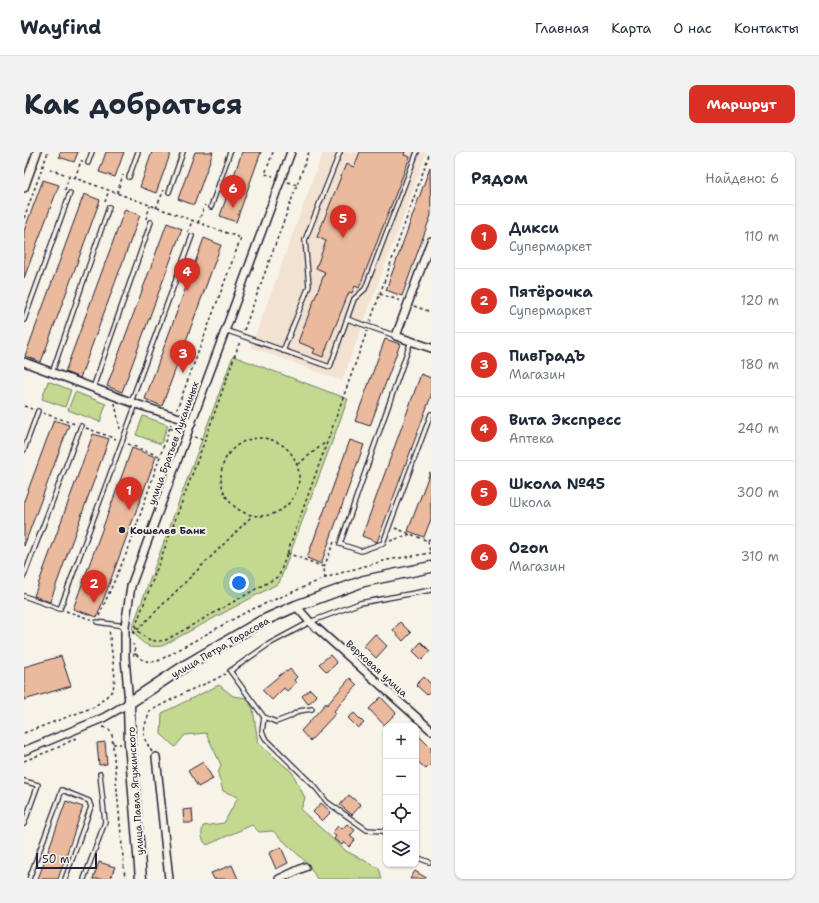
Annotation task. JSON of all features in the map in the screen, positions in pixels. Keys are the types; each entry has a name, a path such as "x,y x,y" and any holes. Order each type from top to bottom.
{"street":[{"path":"24,188 37,152"},
{"name":"улица Братьев Луканиных","path":"129,703 125,658 125,626 131,586 291,152"},
{"path":"431,241 396,336 431,348"},
{"path":"24,362 133,403 192,422"},
{"name":"улица Петра Тарасова","path":"129,703 188,664 260,622 296,606 364,582 431,567"},
{"name":"Верховая улица","path":"296,606 310,622 431,730"},
{"path":"24,751 103,718 129,703"},
{"name":"улица Павла Ягужинского","path":"129,703 130,743 141,879"},
{"path":"156,757 169,879"},
{"path":"279,879 305,867"}],"lane":[{"path":"88,163 92,152"},
{"path":"129,177 138,152"},
{"path":"169,192 183,152"},
{"path":"211,207 230,152"},
{"path":"283,351 309,286 305,240 340,152"},
{"path":"225,330 330,368 354,299 365,289 417,152"},
{"path":"24,320 70,193"},
{"path":"52,373 109,207"},
{"path":"93,388 151,222"},
{"path":"24,596 60,609 122,440 133,403 192,236"},
{"path":"347,319 396,336"},
{"path":"411,341 340,544 361,551 383,544 431,414"},
{"path":"24,450 38,411"},
{"path":"24,576 81,426"},
{"path":"312,709 299,711 290,717 276,722 264,717 230,671 269,644 310,622 360,603 431,590"},
{"path":"97,622 125,626"},
{"path":"264,717 262,732 265,738 316,788 327,802 367,830 383,831"},
{"path":"84,879 105,822 100,774"},
{"path":"24,780 38,786 24,824"},
{"path":"29,879 62,790 89,801 91,807 65,879"},
{"path":"419,858 429,862"}],"path":[{"path":"24,218 48,152"},
{"path":"309,152 202,448 135,626 132,639 136,654 139,658 146,662 158,661 248,611 325,578 387,560 430,553 428,541 431,536"},
{"path":"135,626 143,636 150,640 157,642 166,640 279,576 430,152"},
{"path":"75,178 81,161 88,163"},
{"path":"50,169 240,238 159,456 130,545 97,622 60,609"},
{"path":"116,193 122,175 129,177"},
{"path":"69,176 64,191 70,193"},
{"path":"109,190 104,205 109,207"},
{"path":"156,208 163,190 169,192"},
{"path":"198,223 205,205 211,207"},
{"path":"150,206 146,220 151,222"},
{"path":"192,220 187,234 192,236"},
{"path":"114,396 122,440"},
{"path":"24,406 122,440 159,456"},
{"path":"261,437 274,440 286,447 295,457 298,464 299,484 294,497 280,511 273,514 253,516 240,511 234,507 223,490 221,483 221,469 223,463 230,451 235,446 247,439 261,437"},
{"path":"298,464 327,441"},
{"path":"133,634 253,516"},
{"path":"390,526 428,541"},
{"path":"383,544 411,534"},
{"path":"325,578 324,567 333,541 340,544"},
{"path":"287,554 324,567"},
{"path":"24,733 94,708 113,690 115,678 108,623"},
{"path":"125,658 136,654"},
{"path":"156,757 145,742 143,731 150,711 230,671"}],"shaded area":[{"path":"323,152 427,152 342,381 251,347"}],"green space":[{"path":"233,356 348,399 279,583 162,646 147,645 141,641 132,628"},
{"path":"48,381 71,390 65,407 42,399"},
{"path":"75,392 106,404 100,422 68,410"},
{"path":"143,416 168,425 161,444 136,435"},
{"path":"219,685 233,696 247,698 253,709 258,743 292,772 305,798 301,810 346,851 379,868 382,879 317,879 309,865 273,831 259,832 252,825 207,845 205,843 202,836 203,826 224,823 238,797 223,791 218,774 221,765 206,733 185,735 175,747 161,734 162,713"}],"building":[{"path":"60,152 78,152 74,162 59,157"},
{"path":"106,152 124,152 115,177 99,172"},
{"path":"152,152 171,152 156,193 140,187"},
{"path":"195,152 213,152 194,205 178,199"},
{"path":"242,152 261,152 236,222 220,216"},
{"path":"360,152 405,152 404,155 410,157 359,288 355,286 352,293 349,292 323,357 313,353 315,349 298,342 325,272 316,268 326,241 317,237 346,164 354,167"},
{"path":"430,167 431,215 402,296 386,290"},
{"path":"43,180 59,185 24,278 24,231"},
{"path":"84,194 100,200 41,362 25,356"},
{"path":"125,209 140,215 80,378 65,372"},
{"path":"167,223 182,229 122,392 107,386"},
{"path":"204,238 221,245 162,406 145,399"},
{"path":"385,339 400,344 370,426 355,421"},
{"path":"421,374 431,378 431,396 377,542 362,536"},
{"path":"54,420 69,425 24,546 24,501"},
{"path":"93,434 109,439 50,602 34,596"},
{"path":"350,440 364,445 321,564 307,558"},
{"path":"132,448 156,457 97,617 73,609"},
{"path":"430,472 431,519 424,537 408,531"},
{"path":"400,622 411,633 403,641 393,630"},
{"path":"375,634 387,646 376,658 364,646"},
{"path":"421,642 430,651 422,660 413,651"},
{"path":"330,655 337,663 327,672 319,664"},
{"path":"61,656 71,686 24,700 24,667"},
{"path":"290,669 297,677 294,680 296,683 287,691 284,688 272,700 262,690 285,671 287,672"},
{"path":"424,677 431,684 431,691 427,695 416,685"},
{"path":"350,678 357,685 334,711 336,713 310,741 301,731 326,703 327,705"},
{"path":"310,689 317,696 308,704 302,696"},
{"path":"381,697 396,713 386,723 383,724 369,709"},
{"path":"354,713 364,723 358,728 348,718"},
{"path":"419,736 431,748 431,764 426,769 419,763"},
{"path":"105,742 107,764 99,765 97,743"},
{"path":"203,762 213,779 198,787 188,771"},
{"path":"349,795 361,805 352,815 340,805"},
{"path":"66,801 83,807 58,879 38,879"},
{"path":"321,803 331,812 322,821 313,812"},
{"path":"192,809 193,823 184,823 183,810"},
{"path":"347,824 355,830 350,836 355,840 349,847 344,842 342,845 334,839 336,836 332,833 338,826 342,829"},
{"path":"281,847 288,863 276,869 269,853"},
{"path":"99,862 115,867 110,879 93,879"},
{"path":"232,865 238,879 214,879 211,873"},
{"path":"415,871 428,879 410,879"}],"place":[{"name":"Ozon","path":"233,208"},
{"name":"Школа №45","path":"343,238"},
{"name":"Вита Экспресс","path":"187,291"},
{"name":"ПивГрадЪ","path":"183,373"},
{"name":"Дикси","path":"129,510"},
{"name":"Кошелев Банк","path":"122,530"},
{"name":"Пятёрочка","path":"94,603"}]}
